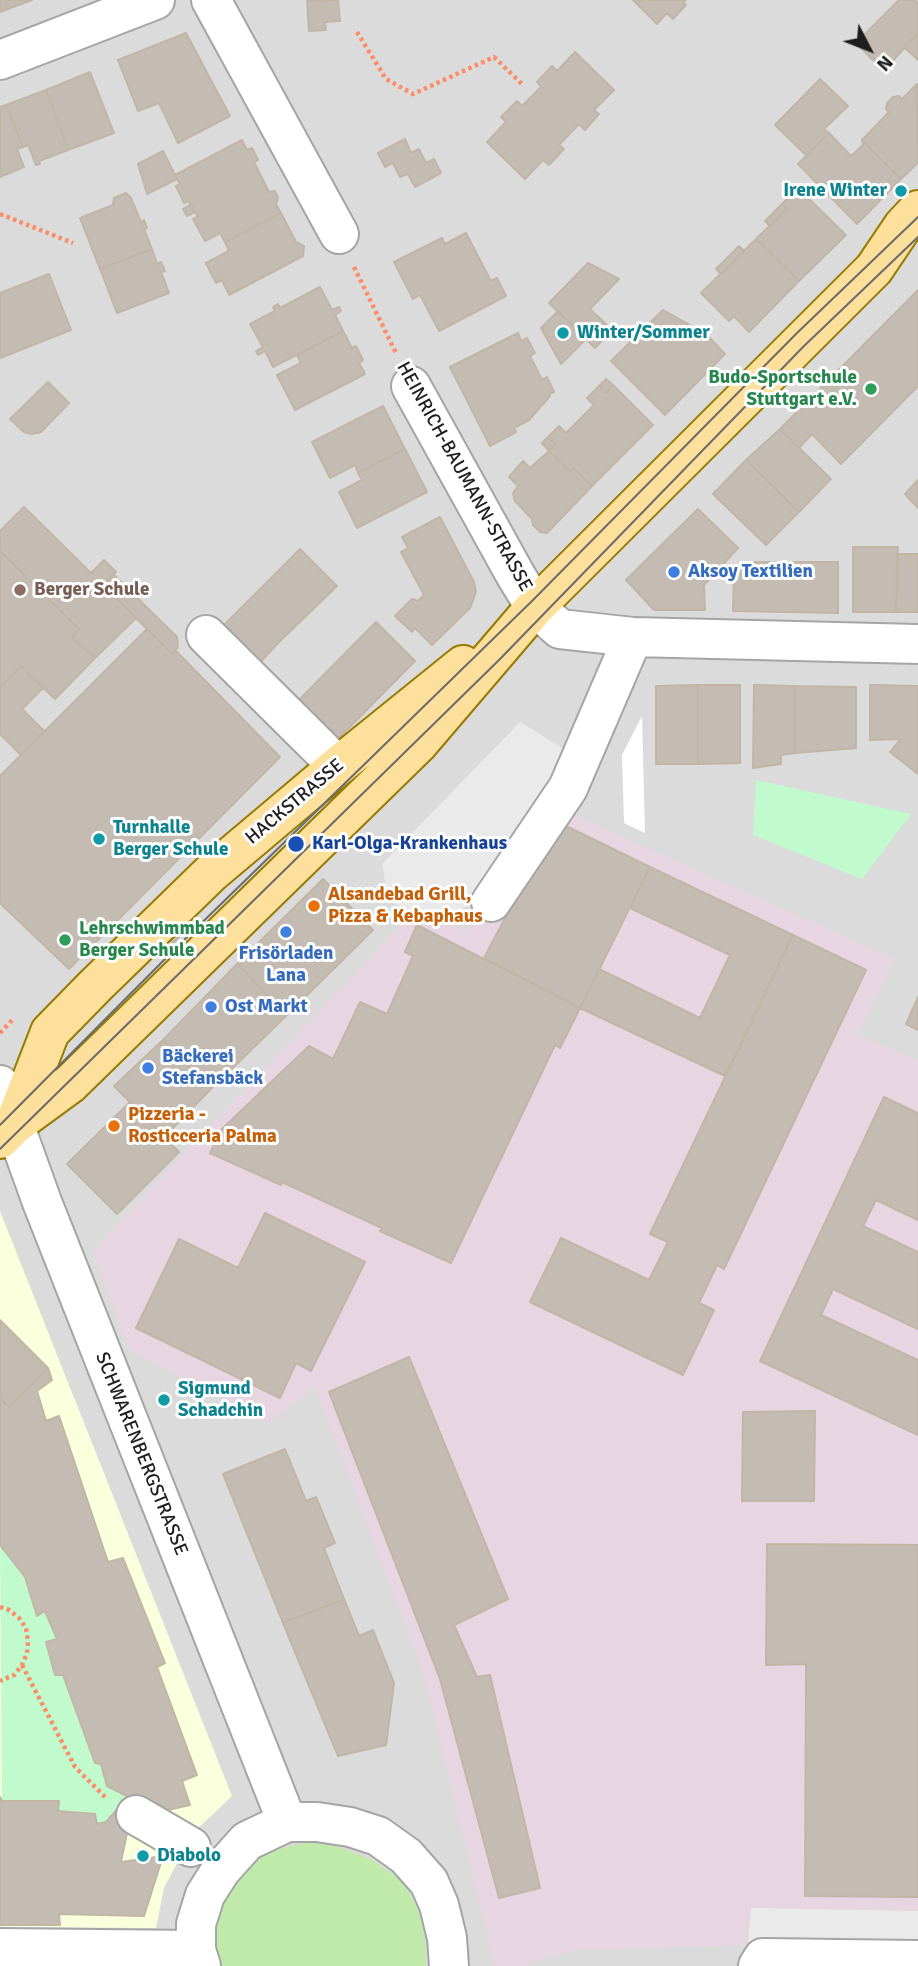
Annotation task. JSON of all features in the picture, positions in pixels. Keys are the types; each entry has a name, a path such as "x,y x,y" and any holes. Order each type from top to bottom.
{"main road":[{"name":"HACKSTRASSE","path":"7,1132 70,1084 418,744 539,611 874,269 918,210"},
{"name":"HACKSTRASSE","path":"874,269 918,249"},
{"name":"HACKSTRASSE","path":"7,1132 50,1032 211,873 338,766 539,611"}],"street":[{"path":"0,60 155,0"},
{"path":"211,0 339,234"},
{"name":"HEINRICH-BAUMANN-STRASSE","path":"411,386 515,574 539,611 559,629 632,637 918,644"},
{"path":"206,635 338,766"},
{"path":"491,902 568,788 632,637"},
{"name":"SCHWARENBERGSTRASSE","path":"0,1085 7,1132 41,1202 287,1822"},
{"path":"122,1807 191,1847"},
{"path":"0,1948 198,1958 196,1924 205,1895 221,1870 247,1841 287,1822 317,1822 350,1827 378,1836 406,1856 429,1882 439,1905 447,1938 449,1966"},
{"path":"760,1962 918,1960"}],"path":[{"path":"357,32 386,79 413,94 494,57 524,86"},
{"path":"0,214 73,243"},
{"name":"HEINRICH-BAUMANN-STRASSE","path":"339,234 411,386"},
{"path":"0,1607 19,1618 26,1628 28,1641 22,1665 14,1675 0,1681"},
{"path":"22,1665 75,1767 98,1793 122,1807"}],"shaded area":[{"path":"0,0 918,0 918,1966 0,1966"},
{"path":"520,722 569,752 553,799 451,924 389,902 382,864"},
{"path":"549,804 895,959 857,1035 918,1060 918,1940 572,1950 523,1966 495,1966 424,1674 315,1386 268,1424 130,1350 93,1251 414,911 466,932"},
{"path":"0,1211 232,1796 193,1833 164,1888 156,1928 0,1927"},
{"path":"751,1908 918,1911 918,1947 748,1944"}],"green space":[{"path":"756,780 911,814 862,879 753,835"},
{"path":"0,1545 25,1577 37,1616 45,1611 57,1639 47,1642 63,1675 95,1763 101,1764 107,1786 128,1797 106,1822 97,1824 95,1814 58,1811 59,1801 2,1801"},
{"path":"310,1842 339,1847 371,1859 403,1882 416,1905 424,1929 426,1966 220,1966 213,1939 218,1909 228,1886 250,1862 282,1848"}],"pier":[{"path":"642,716 645,833 624,823 622,755"}],"building":[{"path":"0,0 32,0 0,12"},
{"path":"338,0 340,21 325,22 326,30 309,31 307,1"},
{"path":"633,0 686,0 683,3 686,5 673,19 667,13 657,24"},
{"path":"899,0 915,0 918,3 918,33 888,66 878,57 874,61 856,43"},
{"path":"186,33 230,116 178,143 159,103 138,111 118,60"},
{"path":"918,33 918,60 904,47"},
{"path":"575,52 614,90 594,110 599,114 585,130 579,124 559,145 564,149 549,165 543,160 525,179 487,142 506,122 501,117 517,101 522,106 541,87 537,82 552,66 557,71"},
{"path":"90,72 114,133 68,150 46,90"},
{"path":"820,79 848,106 824,129 829,133 807,156 775,125"},
{"path":"917,84 918,163 901,179 862,140 889,112 886,109 887,103 893,97 899,96 902,99"},
{"path":"46,90 68,150 39,161 40,164 36,165 28,145 23,147 6,105"},
{"path":"6,105 23,147 17,149 24,167 0,177 0,107"},
{"path":"829,133 851,156 863,145 862,140 901,179 857,224 798,164"},
{"path":"405,139 411,153 419,149 426,163 434,159 441,173 415,187 408,174 400,177 393,163 385,167 378,153"},
{"path":"242,140 247,150 252,148 258,160 254,162 269,192 275,191 278,198 276,204 281,213 225,242 220,233 205,241 193,219 198,217 189,201 184,203 176,186 180,184 175,175"},
{"path":"163,151 177,179 147,194 138,164"},
{"path":"795,191 800,196 803,193 846,235 799,281 756,239 787,209 782,204"},
{"path":"126,193 131,198 141,222 144,220 147,228 144,229 152,249 100,269 80,218 113,205 114,198"},
{"path":"191,204 195,212 187,216 183,209"},
{"path":"782,204 787,209 770,226 765,221"},
{"path":"281,213 296,242 304,246 303,256 229,295 222,280 216,283 206,263 229,251 225,242"},
{"path":"466,233 491,281 497,278 506,296 439,331 420,295 413,299 394,262 442,238 445,244"},
{"path":"756,239 799,281 749,332 734,316 729,321 701,293"},
{"path":"739,246 744,251 721,274 716,269"},
{"path":"152,249 157,264 161,262 165,271 161,272 169,293 117,313 100,269"},
{"path":"588,263 619,279 590,309 612,330 595,348 549,303"},
{"path":"49,274 71,330 0,358 0,293"},
{"path":"320,287 332,310 339,307 341,311 335,315 343,331 273,367 265,351 258,355 256,351 263,347 250,324 275,311 273,307 278,304 280,308"},
{"path":"918,290 918,386 841,464 812,434 799,448 780,429"},
{"path":"663,310 690,325 702,338 706,334 725,354 665,415 611,361"},
{"name":"Winter/Sommer","path":"558,311 586,339 561,364 541,328"},
{"path":"343,331 352,348 356,346 363,360 359,363 365,374 295,410 277,375 301,363 297,355"},
{"path":"518,333 521,341 527,338 535,353 530,356 542,380 547,377 554,392 549,394 529,420 514,428 516,432 490,446 450,367"},
{"path":"606,379 613,385 606,393 599,386"},
{"path":"48,382 69,403 41,432 24,432 10,419"},
{"path":"613,385 653,425 592,486 574,468 570,471 549,451 555,444 548,437 559,426 566,433 594,405 587,398 599,386 606,393"},
{"path":"383,406 405,449 358,473 355,465 330,478 312,442"},
{"path":"780,429 831,479 799,512 746,460"},
{"path":"548,437 555,444 549,451 542,443"},
{"path":"405,449 427,492 357,528 339,492 362,480 358,473"},
{"path":"549,451 570,471 574,468 592,486 547,533 540,532 533,525 532,519 515,501 513,493 518,486 509,477 523,461 530,468"},
{"path":"746,460 799,512 766,545 713,494"},
{"path":"918,480 918,508 905,494"},
{"path":"24,507 91,573 104,560 116,572 103,585 136,618 95,658 72,637 79,629 0,551 0,531"},
{"path":"698,509 738,548 704,585 705,610 654,610 626,580"},
{"path":"440,517 474,582 476,592 470,608 432,645 415,628 412,632 395,616 412,599 418,601 424,595 401,552 408,548 402,537"},
{"path":"853,547 898,547 896,612 853,612"},
{"path":"300,549 337,586 255,668 218,631"},
{"name":"Berger Schule","path":"0,551 79,629 72,637 95,658 55,699 21,666 0,688"},
{"path":"897,554 918,554 918,612 896,612"},
{"path":"745,562 838,562 838,613 733,611 734,575"},
{"path":"113,574 177,637 178,647 172,654 103,585"},
{"path":"376,622 415,661 332,745 293,706"},
{"name":"Turnhalle Berger Schule","path":"147,629 172,654 176,651 280,757 69,969 0,903 0,776"},
{"path":"21,666 43,688 22,709 44,731 21,755 0,734 0,688"},
{"path":"698,685 740,685 740,763 698,764"},
{"path":"698,685 698,764 656,764 656,686"},
{"path":"754,685 795,686 795,753 781,755 781,764 753,768"},
{"path":"870,685 918,686 918,774 890,752 901,739 870,740"},
{"path":"795,686 856,687 856,748 795,753"},
{"path":"556,821 650,867 580,1008 484,958"},
{"path":"650,867 793,935 725,1076 580,1008 599,969 700,1018 730,955 630,908"},
{"path":"323,879 373,930 287,1015 237,964"},
{"path":"187,916 194,923 158,958 151,951"},
{"path":"417,925 580,1008 560,1048 555,1045 451,1263 282,1182 281,1185 210,1153 222,1129 309,1046 333,1059 360,1002 387,1014 413,956 405,952"},
{"path":"793,935 866,970 724,1269 717,1265 699,1303 714,1310 683,1375 530,1302 561,1238 649,1280 668,1242 650,1234"},
{"path":"237,964 287,1015 211,1089 163,1040"},
{"path":"918,997 918,1030 906,1024"},
{"path":"163,1040 211,1089 164,1137 114,1086"},
{"path":"884,1097 918,1113 918,1220 876,1200 863,1226 918,1252 918,1329 833,1289 821,1315 918,1360 918,1435 760,1361"},
{"path":"130,1102 179,1152 117,1214 67,1164"},
{"path":"265,1213 365,1262 311,1371 296,1363 280,1398 136,1328 179,1239 238,1268"},
{"path":"0,1320 48,1368 9,1407 0,1398"},
{"path":"409,1357 508,1599 454,1625 477,1677 490,1675 540,1888 499,1898 440,1679 329,1392"},
{"path":"48,1368 52,1380 37,1391 46,1421 59,1416 108,1562 123,1558 165,1663 157,1667 197,1775 182,1781 190,1805 159,1812 107,1786 101,1764 95,1763 63,1675 55,1675 46,1642 57,1639 45,1611 37,1616 25,1577 0,1545 0,1398 9,1407"},
{"path":"815,1411 814,1501 742,1501 743,1412"},
{"path":"285,1449 306,1501 316,1497 335,1543 324,1548 344,1599 283,1623 223,1474"},
{"path":"767,1544 918,1545 918,1897 805,1896 806,1664 766,1665"},
{"path":"344,1599 359,1636 373,1630 394,1683 386,1745 338,1756 283,1623"},
{"path":"0,1797 2,1801 59,1801 58,1811 95,1814 97,1824 106,1822 128,1797 142,1804 127,1833 121,1862 163,1856 144,1916 59,1914 60,1925 0,1925"}],"tram line":[{"path":"0,1125 180,944 532,601 798,332 918,217"},
{"path":"0,1149 499,660 804,346 918,237"}],"place":[{"name":"Irene Winter","path":"901,191"},
{"name":"Winter/Sommer","path":"563,333"},
{"name":"Budo-Sportschule Stuttgart e.V.","path":"871,389"},
{"name":"Aksoy Textilien","path":"674,572"},
{"name":"Berger Schule","path":"20,590"},
{"name":"Turnhalle Berger Schule","path":"99,839"},
{"name":"Karl-Olga-Krankenhaus","path":"296,844"},
{"name":"Alsandebad Grill, Pizza & Kebaphaus","path":"314,906"},
{"name":"Frisörladen Lana","path":"286,932"},
{"name":"Lehrschwimmbad Berger Schule","path":"65,940"},
{"name":"Ost Markt","path":"211,1007"},
{"name":"Bäckerei Stefansbäck","path":"148,1068"},
{"name":"Pizzeria - Rosticceria Palma","path":"114,1126"},
{"name":"Sigmund Schadchin","path":"164,1400"},
{"name":"Diabolo","path":"143,1856"}]}
